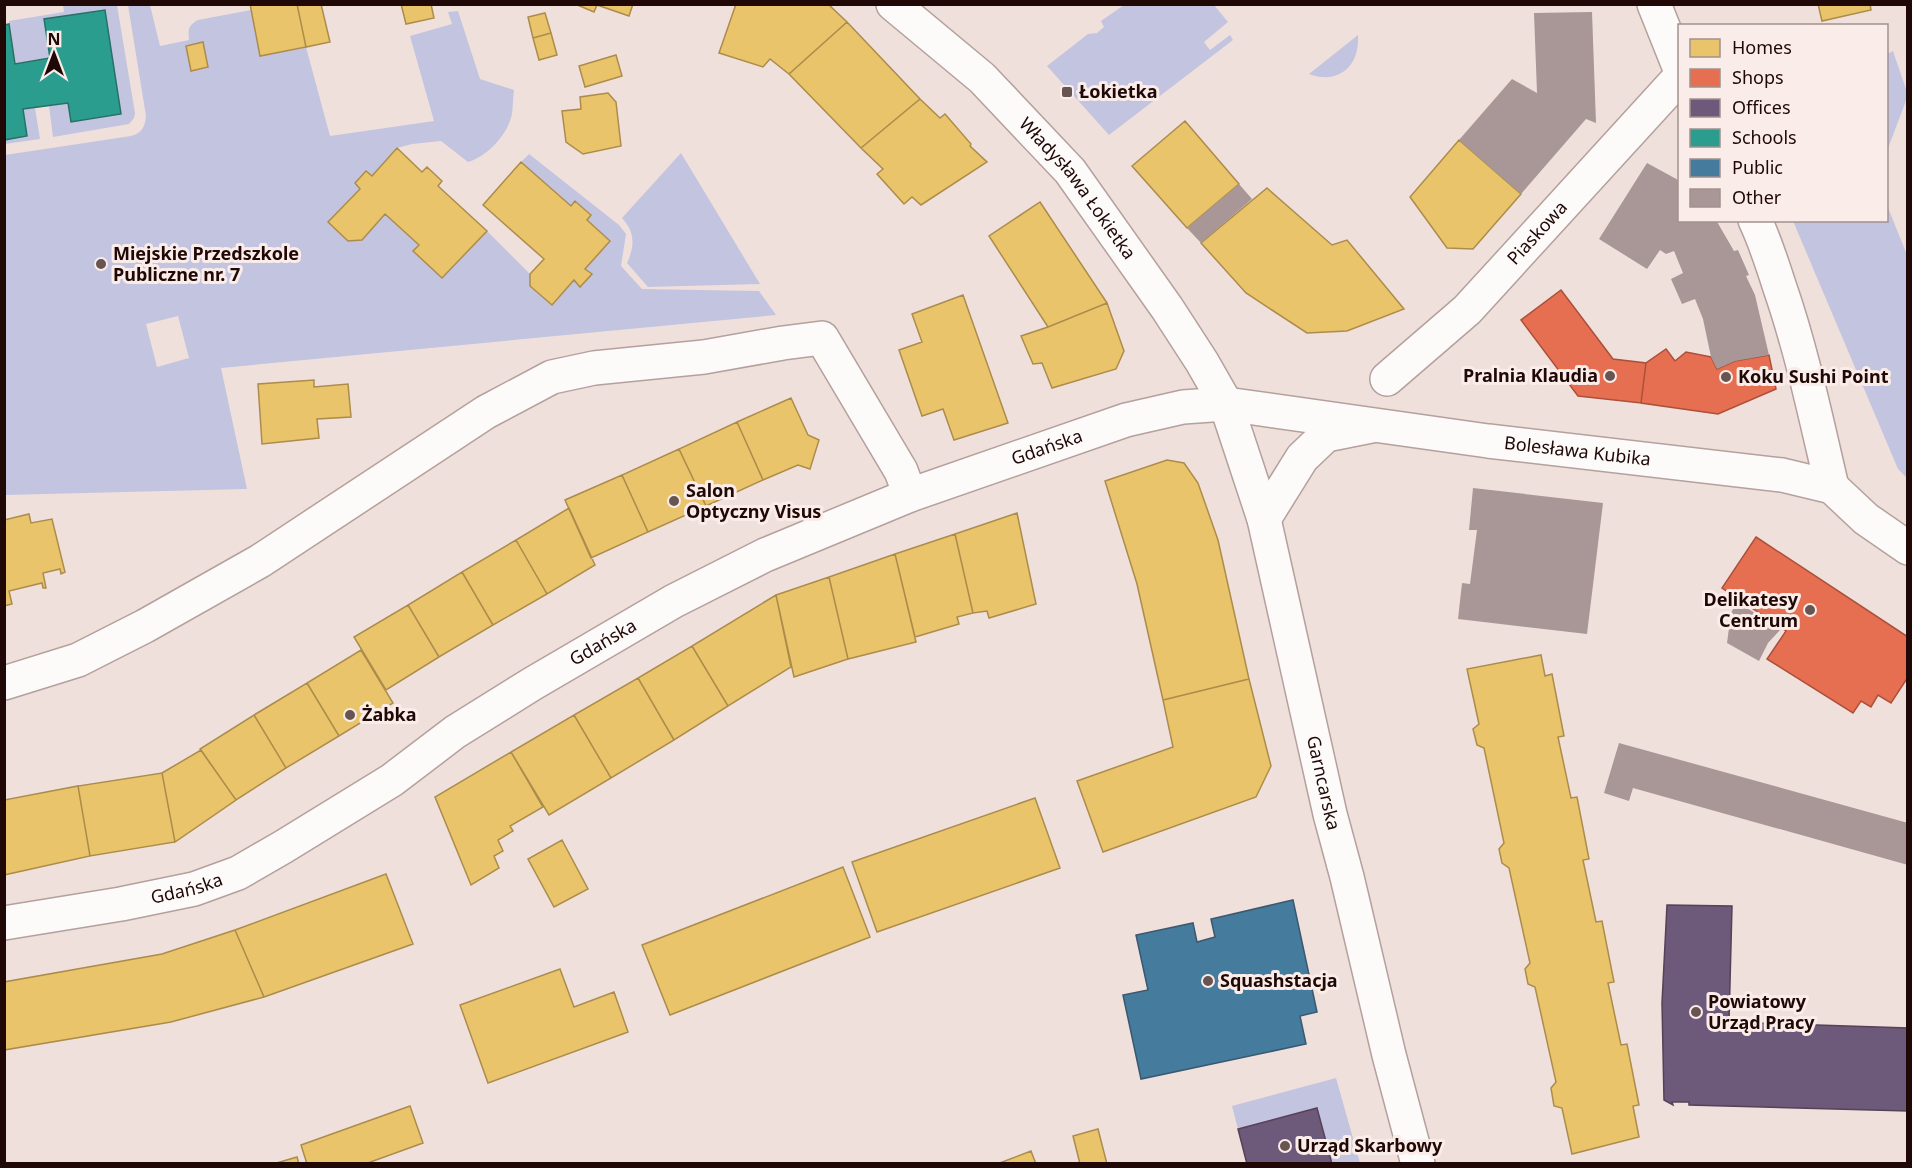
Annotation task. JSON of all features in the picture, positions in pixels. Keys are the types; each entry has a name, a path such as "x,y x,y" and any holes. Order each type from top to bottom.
{"street":[{"name":"Władysława Łokietka","path":"893,4 982,78 1070,171 1175,320 1226,404"},
{"path":"1654,4 1678,64"},
{"name":"Piaskowa","path":"1387,379 1467,310 1678,79"},
{"path":"1756,222 1787,307 1805,371 1832,487"},
{"path":"4,683 78,660 145,626 260,561 486,412 552,377 594,368 704,357 822,338 901,471 910,495"},
{"name":"Bolesława Kubika","path":"1226,404 1371,426 1782,474 1832,487 1866,519 1908,548"},
{"name":"Gdańska","path":"4,923 121,904 194,889 238,873 392,780 454,732 493,708 674,601 765,555 910,495 1139,416 1183,408 1226,404"},
{"name":"Garncarska","path":"1226,404 1264,519 1330,814 1418,1164"},
{"path":"1264,519 1302,458 1326,435 1371,426"}],"shaded area":[{"path":"63,5 117,5 135,113 129,124 53,137 49,106 68,103 71,122 105,10 44,19 50,58 15,64 9,21 64,12"},
{"path":"128,5 150,5 160,46 189,40 189,28 198,20 251,10 260,55 306,47 330,136 434,121 410,36 452,24 448,12 458,11 480,79 514,90 510,122 502,136 483,155 468,162 441,141 397,148 372,176 366,171 355,183 360,189 329,223 348,241 385,214 419,245 414,251 442,278 487,231 530,274 530,286 552,305 574,280 580,286 591,274 585,269 610,241 587,220 591,214 576,201 571,206 521,162 529,154 619,225 626,234 621,266 642,289 759,291 776,315 221,368 247,489 5,495 5,155 131,136 142,129 146,116","holes":["178,316 189,358 157,367 146,324"]},
{"path":"1124,5 1214,5 1228,22 1204,42 1210,50 1230,35 1233,40 1109,135 1047,66 1088,34 1097,33 1104,27 1101,21"},
{"path":"1358,35 1355,56 1346,70 1330,77 1309,74"},
{"path":"1893,51 1907,98 1888,148 1888,54"},
{"path":"35,108 40,139 5,144 5,140 23,109"},
{"path":"681,153 760,284 648,287 627,263 632,239 622,218"},
{"path":"1888,208 1907,255 1907,478 1898,469 1793,222 1888,222"},
{"path":"1336,1078 1360,1163 1332,1163 1317,1108 1238,1129 1232,1106"}],"building: Homes":[{"path":"250,4 297,4 306,47 260,56"},
{"path":"297,4 321,4 330,42 306,47"},
{"path":"401,4 431,4 434,18 406,24"},
{"path":"575,4 633,4 629,16 597,5 594,12"},
{"path":"736,4 828,4 847,22 789,74 770,59 763,67 719,53"},
{"path":"1818,4 1870,4 1871,10 1822,21"},
{"path":"545,13 551,33 533,38 528,17"},
{"path":"847,22 920,99 861,148 789,74"},
{"path":"551,33 557,55 539,60 533,38"},
{"path":"203,42 208,67 191,71 186,46"},
{"path":"616,55 622,76 585,87 579,66"},
{"path":"608,93 616,102 621,146 583,154 566,142 562,111 581,109 580,97"},
{"path":"920,99 940,118 945,114 971,144 970,146 987,162 921,205 912,197 904,204 877,174 883,169 861,148"},
{"path":"1185,121 1239,184 1187,228 1132,166"},
{"path":"1459,140 1521,194 1473,249 1447,248 1410,197"},
{"path":"397,148 422,172 427,167 442,181 438,186 487,231 442,278 413,251 419,245 385,214 362,240 348,241 328,222 360,189 355,183 366,171 372,176"},
{"path":"521,162 571,206 575,201 591,215 587,220 610,241 585,269 592,274 580,287 574,280 552,305 530,286 530,274 544,259 483,205"},
{"path":"1267,188 1332,245 1347,240 1404,309 1347,331 1307,333 1246,293 1201,243"},
{"path":"1040,202 1107,303 1048,327 989,236"},
{"path":"963,295 1008,423 954,440 943,409 922,416 899,350 922,342 912,314"},
{"path":"1107,303 1124,351 1116,369 1052,388 1042,363 1033,364 1021,336"},
{"path":"314,380 314,387 348,384 351,417 317,419 319,438 262,444 258,384"},
{"path":"791,398 808,435 819,440 810,469 798,465 763,480 737,422"},
{"path":"737,422 763,480 706,506 679,449"},
{"path":"679,449 706,506 648,532 622,475"},
{"path":"1167,460 1184,463 1198,483 1218,540 1249,679 1163,700 1137,584 1105,481"},
{"path":"622,475 648,532 591,558 565,500"},
{"path":"569,508 595,565 547,594 516,540"},
{"path":"1017,513 1036,604 989,618 987,611 973,613 955,534"},
{"path":"29,514 31,523 52,519 65,572 61,574 60,569 43,573 46,588 43,588 42,583 9,591 12,604 4,606 4,520"},
{"path":"955,534 973,613 957,617 959,624 915,637 895,554"},
{"path":"516,540 547,594 493,625 462,572"},
{"path":"895,554 916,642 848,659 829,577"},
{"path":"462,572 493,625 439,657 408,605"},
{"path":"829,577 848,659 794,677 776,595"},
{"path":"776,595 791,667 728,706 692,646"},
{"path":"408,605 439,657 386,690 354,637"},
{"path":"692,646 728,706 674,740 638,678"},
{"path":"361,650 393,703 339,736 307,683"},
{"path":"1541,655 1545,676 1552,674 1564,736 1558,737 1571,798 1577,797 1589,859 1583,860 1596,922 1602,921 1614,982 1608,983 1621,1045 1627,1044 1639,1105 1633,1106 1639,1137 1572,1154 1562,1108 1554,1106 1551,1088 1556,1082 1535,987 1528,984 1525,969 1530,963 1509,868 1502,863 1499,849 1504,843 1484,748 1477,745 1473,729 1479,724 1467,669"},
{"path":"638,678 674,740 611,778 574,715"},
{"path":"1249,679 1271,766 1256,797 1103,852 1077,781 1173,747 1163,700"},
{"path":"307,683 339,736 286,768 254,715"},
{"path":"254,715 286,768 236,800 200,749"},
{"path":"574,715 611,778 549,815 511,752"},
{"path":"201,750 236,800 175,842 162,773"},
{"path":"511,752 543,807 510,826 513,831 498,840 503,851 494,856 499,868 471,885 435,797"},
{"path":"162,773 175,842 90,856 78,786"},
{"path":"78,786 90,856 4,875 4,800"},
{"path":"1035,798 1060,868 877,932 852,862"},
{"path":"562,840 588,889 554,907 528,859"},
{"path":"843,867 870,937 670,1015 642,945"},
{"path":"386,874 413,944 264,997 235,930"},
{"path":"235,930 264,997 171,1022 4,1050 4,982 162,954"},
{"path":"560,969 574,1007 614,992 628,1032 488,1083 460,1005"},
{"path":"410,1106 423,1143 365,1164 307,1164 301,1145"},
{"path":"1098,1129 1107,1164 1080,1164 1073,1136"},
{"path":"1031,1151 1036,1164 997,1164"},
{"path":"297,1157 299,1164 273,1164"}],"building: Shops":[{"path":"1561,290 1613,359 1646,363 1641,403 1578,396 1521,320"},
{"path":"1666,349 1675,361 1686,352 1711,357 1717,369 1735,361 1769,355 1776,389 1718,414 1641,403 1646,363"},
{"name":"Delikatesy Centrum","path":"1756,537 1908,637 1908,677 1891,703 1878,695 1871,707 1861,701 1853,713 1767,659 1786,631 1722,588"}],"building: Offices":[{"name":"Powiatowy Urząd Pracy","path":"1667,905 1732,906 1729,1022 1908,1028 1908,1111 1689,1105 1689,1102 1672,1102 1673,1105 1664,1100 1662,1003"},
{"name":"Urząd Skarbowy","path":"1317,1108 1332,1164 1247,1164 1238,1129"}],"building: Schools":[{"path":"105,10 121,114 71,122 68,103 23,109 27,136 4,140 4,25 9,24 15,64 50,58 44,19"}],"building: Public":[{"path":"1293,900 1317,1012 1300,1016 1306,1044 1141,1079 1123,995 1148,990 1136,935 1193,923 1197,942 1215,937 1211,919"}],"building: Other":[{"path":"1592,12 1596,123 1586,119 1521,194 1459,140 1512,79 1537,93 1534,13"},
{"path":"1647,163 1678,180 1678,222 1717,222 1734,251 1738,250 1755,295 1769,355 1735,361 1717,369 1711,357 1703,319 1695,299 1682,304 1671,279 1683,273 1674,251 1666,254 1660,250 1647,269 1599,239"},
{"path":"1239,184 1252,199 1201,243 1187,228"},
{"path":"1473,488 1603,503 1587,634 1458,619 1462,583 1470,584 1477,530 1469,530"},
{"path":"1737,602 1781,629 1768,643 1759,661 1727,643 1731,613"},
{"path":"1619,743 1908,823 1908,865 1633,788 1629,801 1604,793"}],"place":[{"name":"Łokietka","path":"1067,92"},
{"name":"Miejskie Przedszkole Publiczne nr. 7","path":"101,264"},
{"name":"Pralnia Klaudia","path":"1610,376"},
{"name":"Koku Sushi Point","path":"1726,377"},
{"name":"Salon Optyczny Visus","path":"674,501"},
{"name":"Delikatesy Centrum","path":"1810,610"},
{"name":"Żabka","path":"350,715"},
{"name":"Squashstacja","path":"1208,981"},
{"name":"Powiatowy Urząd Pracy","path":"1696,1012"},
{"name":"Urząd Skarbowy","path":"1285,1146"}]}
